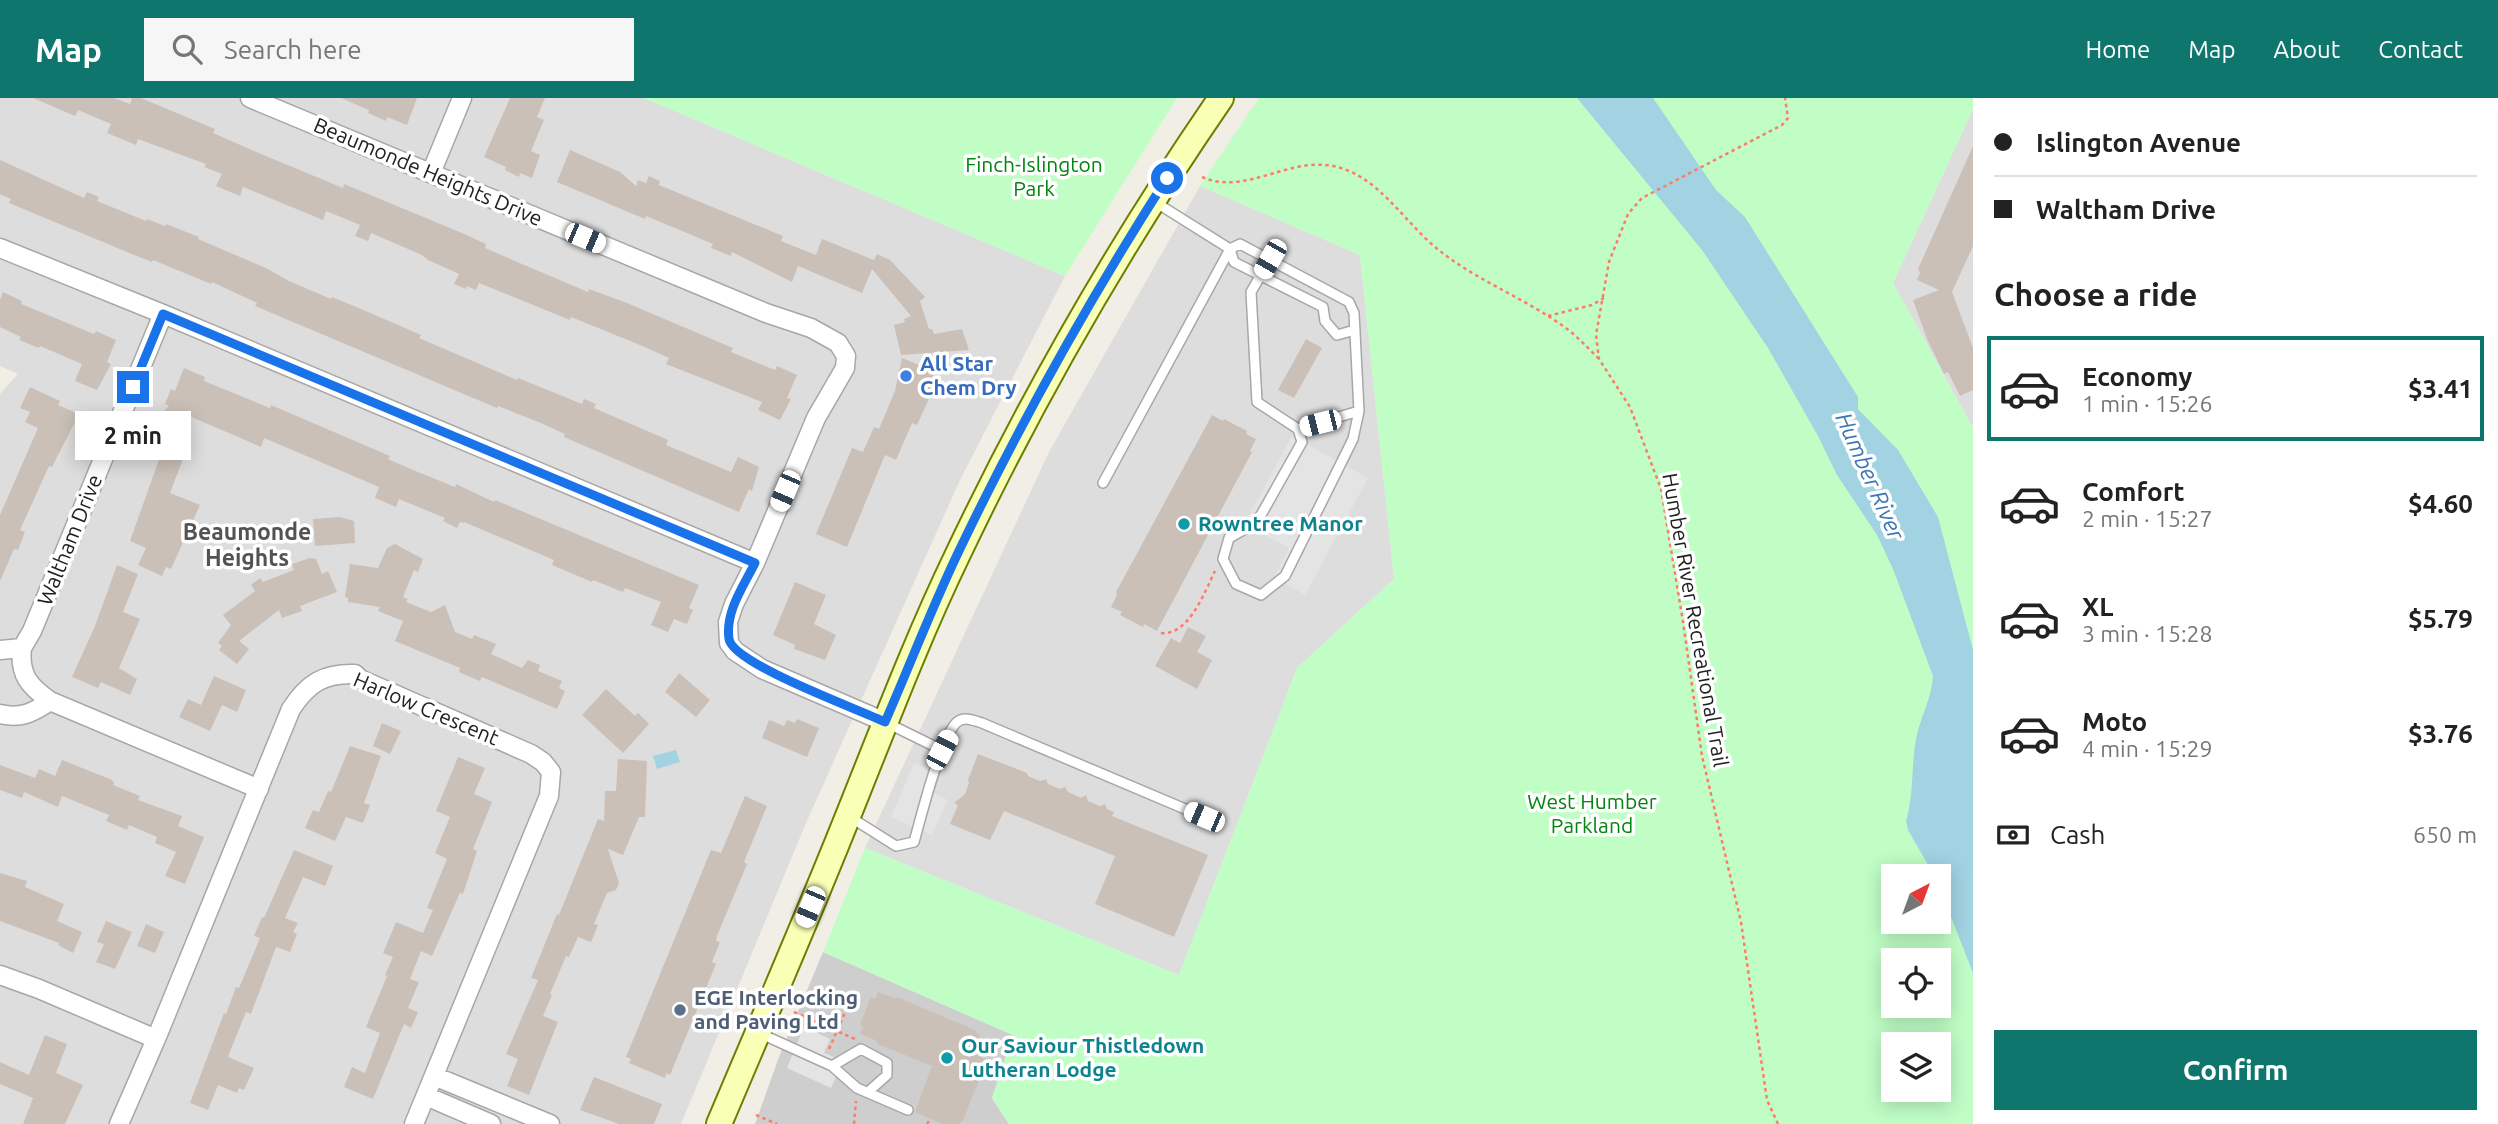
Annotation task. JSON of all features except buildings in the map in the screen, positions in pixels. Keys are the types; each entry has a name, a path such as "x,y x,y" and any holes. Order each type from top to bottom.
{"main road":[{"path":"719,1124 955,558 1069,338 1153,201 1222,98"}],"street":[{"name":"Beaumonde Heights Drive","path":"250,98 766,313 811,328 838,343 846,356 845,368 816,418 755,563 734,604 728,622 729,643 735,651 762,669 885,722"},
{"path":"431,173 463,98"},
{"path":"0,248 755,563"},
{"name":"Waltham Drive","path":"22,648 32,631 163,314"},
{"path":"0,650 22,648 20,664 31,688 50,701 259,789"},
{"name":"Harlow Crescent","path":"119,1124 291,709 299,696 316,682 336,674 355,674 360,680 531,754 551,772 549,796 414,1124"},
{"path":"0,714 14,718 33,712 50,701"},
{"path":"0,975 156,1039"},
{"path":"434,1076 550,1124"},
{"path":"426,1096 491,1124"}],"lane":[{"path":"1153,201 1230,249 1234,262 1323,307 1325,321 1337,335 1355,330"},
{"path":"1102,484 1230,249 1240,244 1270,259 1349,302 1354,313 1359,411 1353,439 1285,576 1261,595 1236,584 1223,559 1229,538 1250,526 1261,515 1302,442 1298,429 1257,402 1251,292 1270,259"},
{"path":"1298,429 1359,411"},
{"path":"848,816 896,846 914,842 942,750 956,723 966,719 982,723 1204,817"},
{"path":"885,722 942,750"},
{"path":"758,1032 827,1064 857,1088 908,1110"},
{"path":"827,1064 861,1049 887,1063 887,1075 868,1092"}],"path":[{"path":"1599,359 1597,335 1609,262 1628,214 1642,198 1777,129 1786,121 1788,114 1785,98"},
{"name":"Humber River Recreational Trail","path":"1202,177 1226,183 1307,166 1330,165 1347,170 1374,188 1441,252 1565,327 1599,359 1620,389 1630,407 1661,489 1702,756 1735,890 1767,1100 1777,1124"},
{"path":"1548,316 1592,305 1604,298"},
{"path":"1161,632 1168,633 1190,619 1225,552"},
{"path":"827,1064 836,1030 850,1000 858,1004"},
{"path":"794,1012 856,1039"},
{"path":"854,1124 855,1101 864,1104"},
{"path":"755,1115 777,1124"}],"shaded area":[{"path":"0,98 644,98 1065,276 960,480 806,823 681,1124 0,1124 0,394 18,374 0,366"},
{"path":"1973,109 1973,428 1893,283"},
{"path":"1200,186 1360,255 1394,579 1297,668 1179,975 865,848 1049,452"},
{"path":"1292,436 1368,478 1305,595 1274,577 1289,548 1244,524"},
{"path":"914,763 939,774 931,792 948,800 932,835 891,817"},
{"path":"823,952 1013,1035 992,1098 1009,1124 755,1124 779,1057"},
{"path":"804,1027 830,1039 824,1053 843,1061 831,1088 787,1068"}],"green space":[{"name":"Finch-Islington Park","path":"644,98 1177,98 1065,276"},
{"name":"West Humber Parkland","path":"1259,98 1973,98 1973,109 1893,283 1973,428 1973,1124 1009,1124 992,1098 1013,1035 823,952 865,848 1179,975 1297,668 1394,579 1360,255 1200,186"}],"water":[{"name":"Humber River","path":"1577,98 1653,98 1716,190 1745,217 1858,397 1858,409 1898,450 1938,517 1973,650 1973,973 1951,917 1951,864 1928,864 1908,830 1906,821 1916,739 1933,676 1893,569 1877,535 1837,475 1768,348 1702,250"},
{"path":"676,750 680,762 657,769 653,756"}],"place":[{"name":"All Star Chem Dry","path":"906,376"},
{"name":"Rowntree Manor","path":"1184,524"},
{"name":"EGE Interlocking and Paving Ltd","path":"680,1010"},
{"name":"Our Saviour Thistledown Lutheran Lodge","path":"947,1058"}],"district":[{"name":"Beaumonde Heights","path":"247,545"}],"route":[{"path":"133,387 163,314 755,563 728,622 729,643 735,651 762,669 856,707 885,722 955,558 1012,444 1069,338 1167,178"}]}
